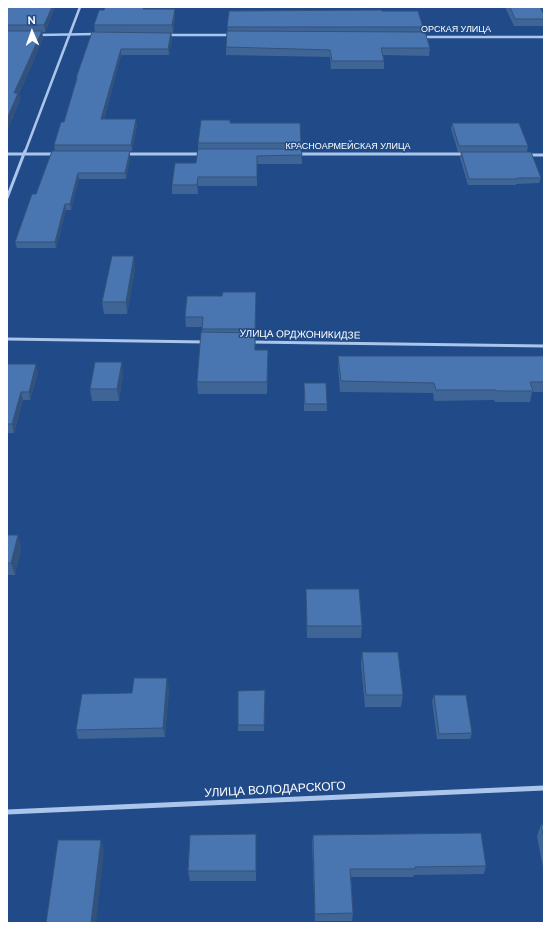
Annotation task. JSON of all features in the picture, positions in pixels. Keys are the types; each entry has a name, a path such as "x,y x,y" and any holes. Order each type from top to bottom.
{"street":[{"path":"7,198 80,7"},
{"path":"31,35 102,34"},
{"path":"166,35 237,36"},
{"name":"ОРСКАЯ УЛИЦА","path":"420,37 544,37"},
{"path":"7,154 63,154"},
{"path":"118,154 205,154"},
{"name":"КРАСНОАРМЕЙСКАЯ УЛИЦА","path":"292,154 473,154"},
{"path":"520,154 544,155"},
{"path":"7,339 212,342"},
{"name":"УЛИЦА ОРДЖОНИКИДЗЕ","path":"244,342 544,346"},
{"name":"УЛИЦА ВОЛОДАРСКОГО","path":"7,812 544,788"}],"building":[{"path":"7,7 52,7 44,25 7,25"},
{"path":"105,7 175,9 172,25 94,25 99,10 104,10"},
{"path":"510,7 540,7 544,13 544,19 515,19"},
{"path":"229,11 418,11 423,27 227,27"},
{"path":"7,31 42,31 14,93 18,93 7,119"},
{"path":"227,31 425,32 430,48 381,48 384,61 332,61 330,50 226,47"},
{"path":"92,32 171,33 168,49 121,49 101,119 136,119 131,145 54,145 61,122 64,122 76,78"},
{"path":"201,120 230,120 230,123 300,123 301,143 198,143"},
{"path":"452,123 519,123 528,146 459,146"},
{"path":"198,149 301,149 302,155 257,156 257,177 198,177 197,185 172,185 175,163 196,163"},
{"path":"52,151 130,151 125,173 78,173 70,204 65,204 55,242 15,242 32,194 36,194"},
{"path":"461,152 531,152 541,178 469,179"},
{"path":"112,256 134,256 126,302 102,302"},
{"path":"223,292 256,292 255,329 202,329 203,317 185,317 187,296 222,296"},
{"path":"201,332 255,333 255,350 268,350 267,382 197,382"},
{"path":"338,356 544,356 544,382 530,382 533,391 497,391 436,390 434,383 341,381"},
{"path":"95,362 122,362 117,389 90,389"},
{"path":"7,364 36,364 29,392 21,392 12,424 7,424"},
{"path":"304,383 326,383 327,404 305,404"},
{"path":"7,535 18,535 11,563 7,563"},
{"path":"306,589 359,589 362,626 307,626"},
{"path":"362,652 398,652 403,695 366,695"},
{"path":"134,678 167,678 163,728 76,730 82,694 132,693"},
{"path":"265,690 264,725 238,725 238,691"},
{"path":"434,695 466,695 472,733 439,734"},
{"path":"541,825 544,825 544,839"},
{"path":"481,833 486,866 415,867 415,869 350,869 353,913 315,914 313,835"},
{"path":"256,834 256,871 188,871 190,835"},
{"path":"58,840 101,840 91,923 46,923"}]}
